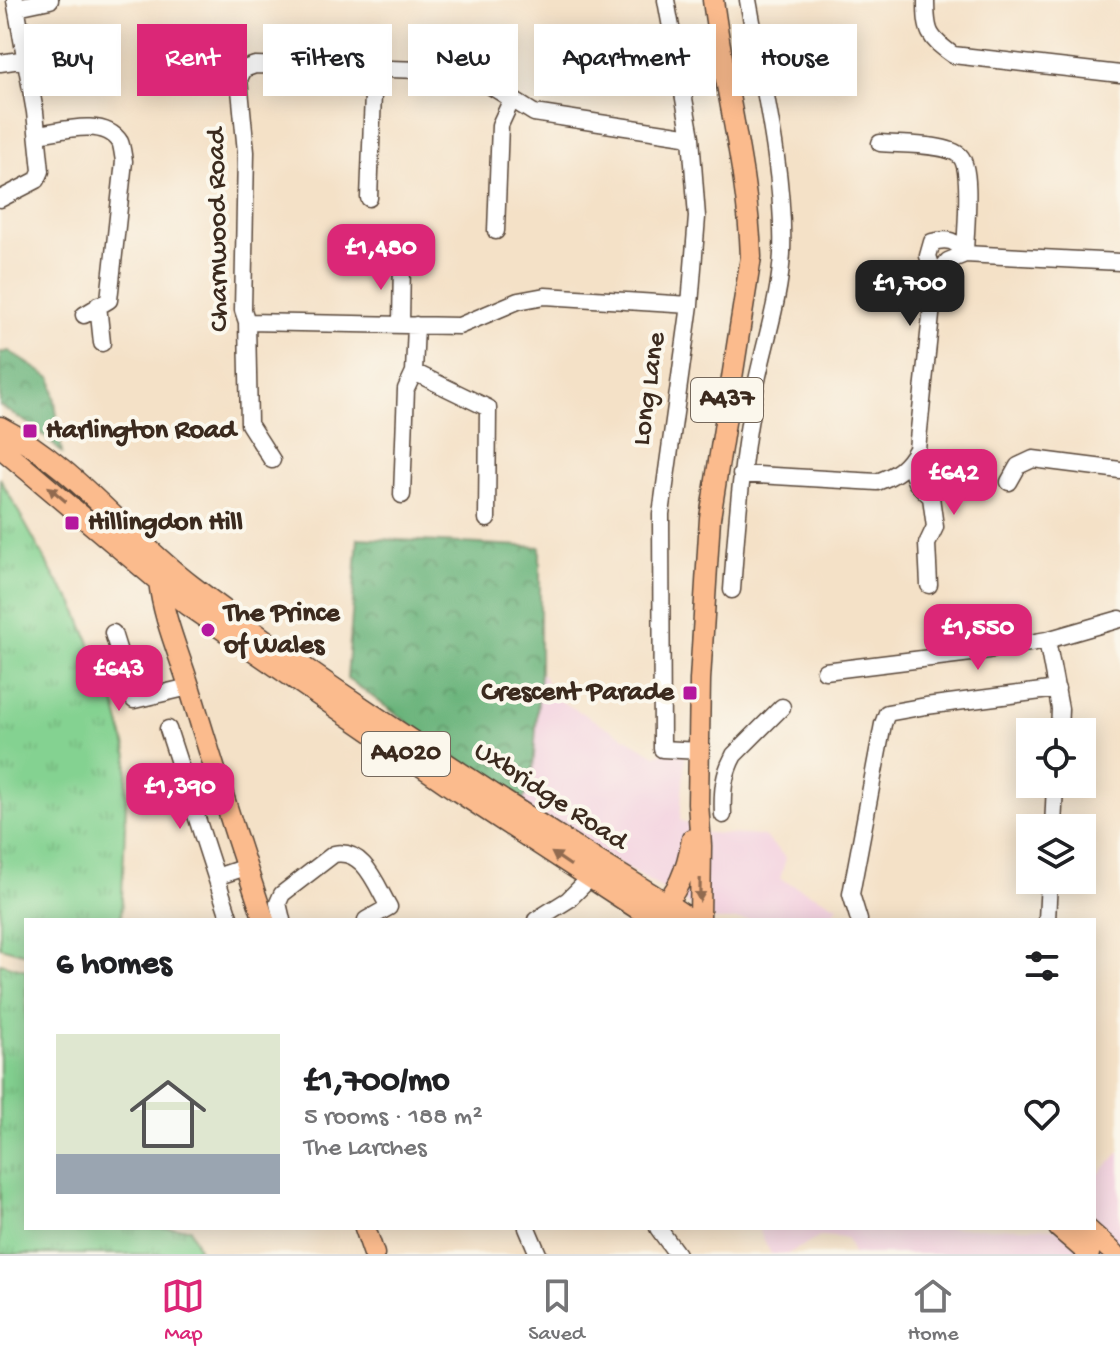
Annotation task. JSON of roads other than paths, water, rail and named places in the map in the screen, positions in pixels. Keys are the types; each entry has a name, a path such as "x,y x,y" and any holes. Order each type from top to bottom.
{"main road":[{"name":"A437","path":"700,918 701,846 697,802 711,503 751,257 748,201 713,0"},
{"name":"Uxbridge Road","path":"0,427 56,465 189,595 459,792 590,878 654,909 684,918"},
{"name":"Uxbridge Road","path":"0,447 159,581 189,595 291,658 587,855 654,909"},
{"path":"159,581 164,611 173,631 263,918"},
{"path":"173,631 189,595"},
{"name":"A437","path":"654,909 697,802"},
{"path":"366,1230 374,1254"},
{"path":"1062,1230 1083,1246 1115,1254"}],"street":[{"path":"24,44 16,4 50,0"},
{"name":"Long Lane","path":"666,0 691,137 697,217 690,305 661,514 662,749 700,751"},
{"path":"732,590 741,474 782,253 780,196 748,0"},
{"path":"926,0 926,20 932,40 953,55 1120,74"},
{"path":"0,63 24,59"},
{"name":"Charnwood Road","path":"263,65 244,69 239,79 246,152 243,310 247,322 249,424 272,460"},
{"name":"Charnwood Road","path":"392,69 456,71 476,77 534,113 691,137"},
{"path":"0,199 37,180 41,171 32,96"},
{"path":"369,198 373,96"},
{"path":"496,231 500,125 512,99"},
{"path":"38,134 92,127 108,132 120,142 124,161 109,300 91,310 102,343"},
{"path":"880,143 943,148 960,155 967,169 965,254"},
{"path":"741,474 877,482 894,476 909,463 917,449 935,277 928,256 932,242 946,239 958,243 965,254"},
{"path":"935,277 948,261 965,254 1120,262"},
{"path":"402,260 414,372 406,389 402,495"},
{"path":"247,322 459,326 518,301 545,296 690,305"},
{"path":"414,372 488,408 487,519"},
{"path":"1009,482 1018,466 1033,459 1120,470"},
{"path":"909,463 916,482 931,497 935,527 927,544 929,585"},
{"path":"834,675 1047,640 1120,619"},
{"path":"113,633 134,700 189,687"},
{"path":"1047,640 1060,718"},
{"path":"858,918 851,894 887,713 1057,689"},
{"path":"723,815 722,790 728,765 734,755 782,707"},
{"path":"168,729 229,918"},
{"path":"697,802 722,790"},
{"path":"282,918 278,903 282,894 334,854 342,853 360,859 389,907 370,918"},
{"path":"216,877 246,867"},
{"path":"539,918 568,900 590,878"},
{"path":"1047,918 1048,894"},
{"path":"528,1230 538,1254"},
{"path":"659,1230 677,1254"}],"place":[{"name":"Harlington Road","path":"30,431"},
{"name":"Hillingdon Hill","path":"72,523"},
{"name":"The Prince of Wales","path":"208,630"},
{"name":"Crescent Parade","path":"690,693"}]}
